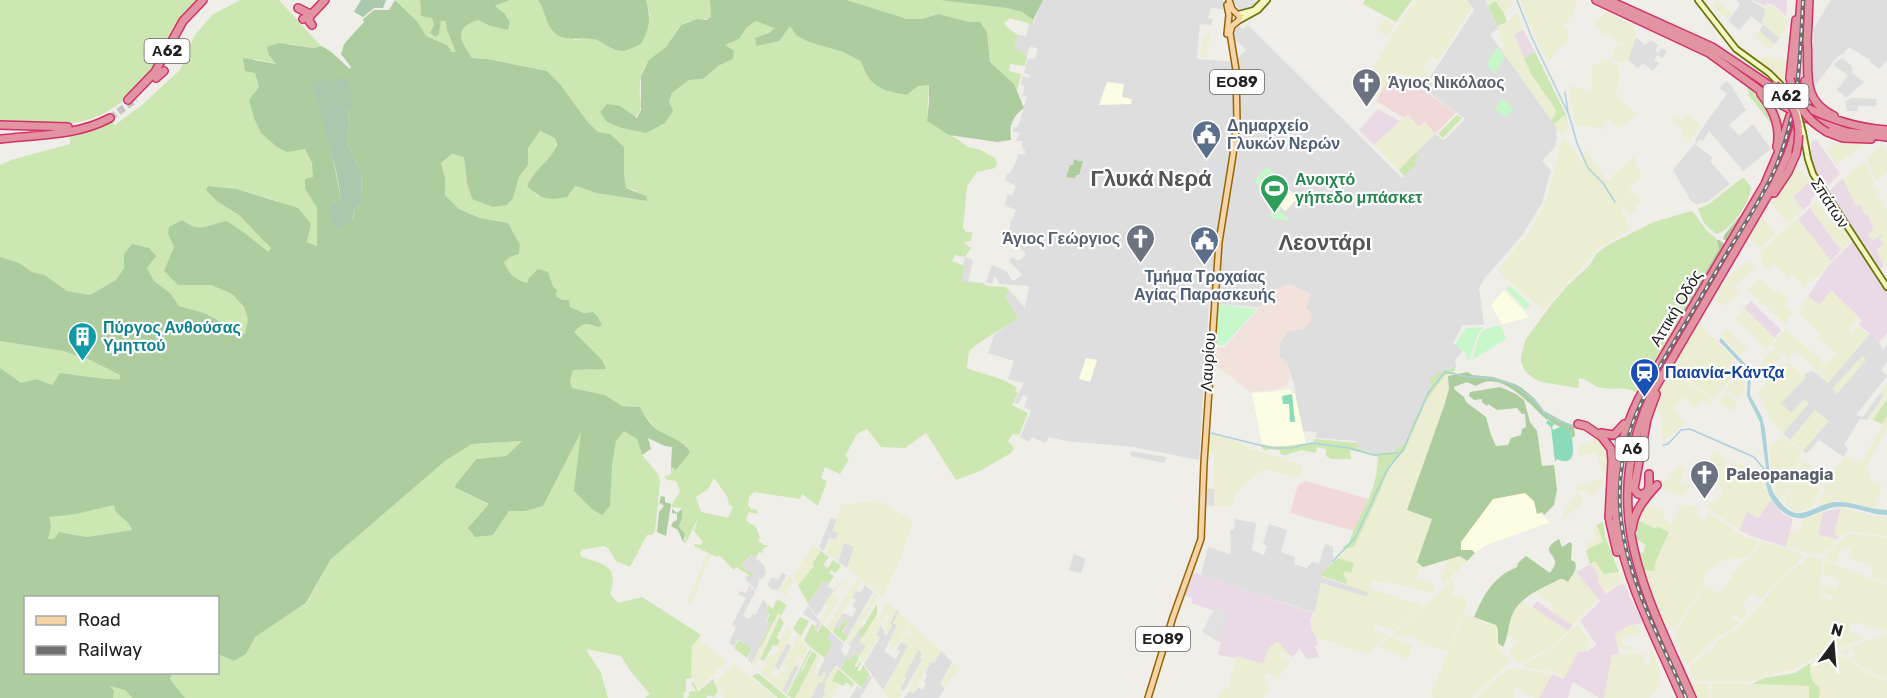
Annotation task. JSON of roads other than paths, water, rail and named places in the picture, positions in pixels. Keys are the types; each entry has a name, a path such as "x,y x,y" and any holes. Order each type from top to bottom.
{"highway":[{"name":"Α62","path":"203,0 183,21 164,58 132,100 156,78 189,20 211,0"},
{"path":"312,25 309,21 309,14 323,0"},
{"name":"Α62","path":"1596,0 1700,49 1726,64 1773,100 1806,118 1847,132 1887,138"},
{"name":"Α62","path":"1608,0 1695,39 1732,59 1779,92 1819,114 1856,126 1887,129"},
{"path":"1800,0 1790,78 1800,107 1809,119 1827,132 1851,139 1887,138"},
{"name":"Αττική Οδός","path":"1682,698 1625,565 1619,541 1615,499 1620,447 1639,398 1775,162 1790,116 1794,95 1800,0"},
{"name":"Αττική Οδός","path":"1692,698 1644,587 1633,550 1627,496 1633,447 1638,426 1648,403 1673,356 1779,176 1791,147 1803,97 1809,0"},
{"path":"298,8 309,14"},
{"path":"1695,39 1727,53 1779,86 1796,116 1799,134 1796,154 1788,172 1742,241"},
{"path":"1807,40 1808,84 1816,103 1836,117 1887,129"},
{"path":"156,78 166,67 171,52"},
{"path":"1726,64 1765,100 1777,123 1778,136 1775,155 1754,202"},
{"path":"0,125 69,127 109,116 94,126 78,130 0,139"},
{"path":"1633,550 1633,519 1656,485 1645,494 1638,494 1634,489 1648,416 1673,356"},
{"path":"1638,597 1621,563 1609,520 1612,452 1602,436 1586,426 1578,426 1587,424 1604,434 1614,435 1622,428 1639,398"},
{"path":"1645,494 1649,487 1649,474"}],"main road":[{"name":"Λαυρίου","path":"1147,698 1170,617 1198,538 1213,271 1234,121 1234,70 1228,36 1234,17 1228,0"},
{"path":"1234,17 1258,10 1265,0"},
{"name":"Σπάτων","path":"1698,0 1736,49 1769,73 1797,109 1811,170 1887,287"}],"water":[{"path":"1721,338 1749,368 1750,395 1762,417 1765,429 1771,487 1781,503 1795,513 1828,503 1842,502 1887,510 1887,515 1842,507 1798,518 1786,514 1776,505 1766,485 1760,422 1747,396 1748,371 1719,341"}],"waterway":[{"path":"1517,0 1532,38 1569,115 1577,143 1588,168 1603,183 1615,202"},
{"path":"1565,92 1568,112"},
{"path":"1333,561 1355,538 1387,470 1403,450 1428,393 1445,372 1456,374"},
{"path":"1459,375 1491,378 1514,385 1535,401 1545,414 1574,426"},
{"path":"1663,445 1668,444 1681,430 1690,429 1754,457 1765,470"},
{"path":"1211,433 1271,448 1292,448 1312,443 1349,448 1374,455 1398,453"},
{"path":"1608,439 1617,441"}],"tunnel":[{"path":"110,118 136,99"}],"railway":[{"path":"1686,698 1647,611 1631,566 1621,520 1621,469 1641,402 1775,169 1794,106 1803,0"}],"place":[{"name":"Άγιος Νικόλαος","path":"1367,108"},
{"name":"Δημαρχείο Γλυκών Νερών","path":"1206,160"},
{"name":"Ανοιχτό γήπεδο μπάσκετ","path":"1274,214"},
{"name":"Άγιος Γεώργιος","path":"1141,264"},
{"name":"Τμήμα Τροχαίας Αγίας Παρασκευής","path":"1205,266"},
{"name":"Πύργος Ανθούσας Υμηττού","path":"82,362"},
{"name":"Παιανία-Κάντζα","path":"1644,398"},
{"name":"Paleopanagia","path":"1705,500"}],"district":[{"name":"Γλυκά Νερά","path":"1151,178"},
{"name":"Λεοντάρι","path":"1325,242"}]}
